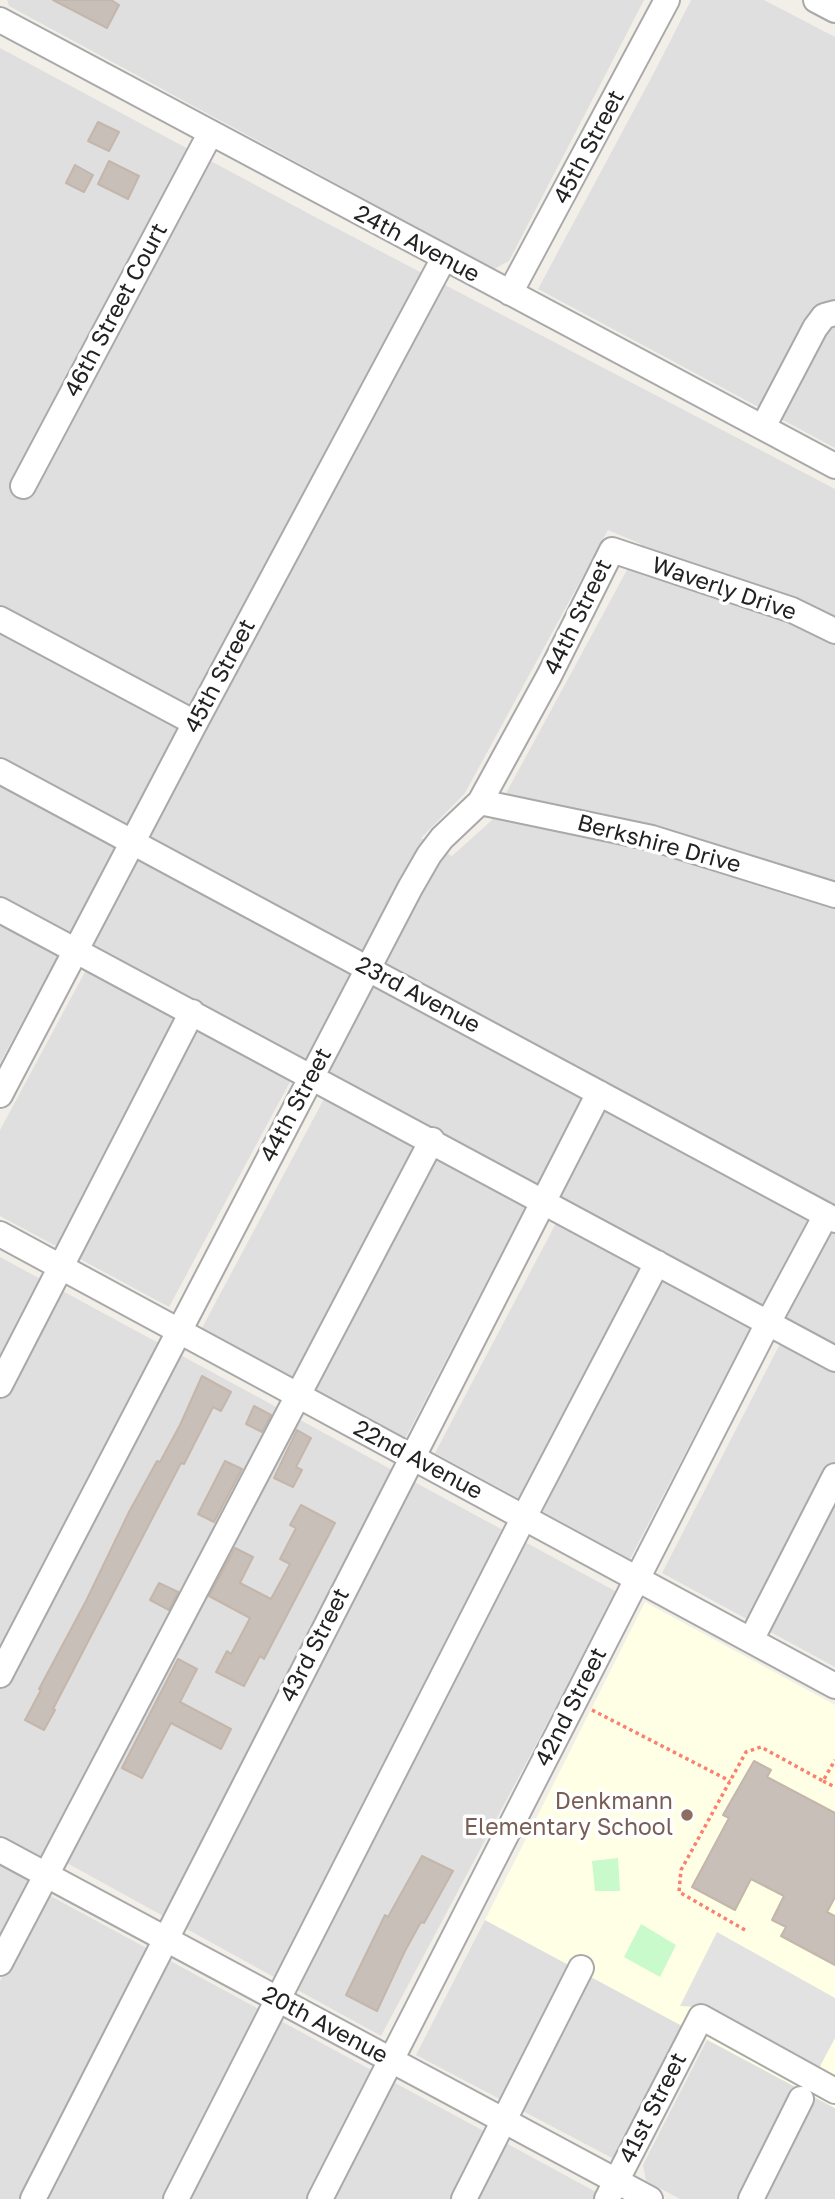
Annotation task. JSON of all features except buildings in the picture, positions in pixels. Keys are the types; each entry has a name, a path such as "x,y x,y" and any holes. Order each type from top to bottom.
{"street":[{"name":"45th Street","path":"510,293 667,0"},
{"path":"816,0 835,10"},
{"name":"24th Avenue","path":"0,20 835,466"},
{"name":"46th Street Court","path":"23,486 210,134"},
{"name":"45th Street","path":"0,1095 444,258"},
{"path":"763,427 815,328 824,316 835,313"},
{"name":"Waverly Drive","path":"612,550 792,610 835,631"},
{"name":"44th Street","path":"0,1675 178,1329 429,855 480,803 549,676 612,550"},
{"path":"0,619 195,723"},
{"name":"23rd Avenue","path":"0,771 831,1218"},
{"name":"Berkshire Drive","path":"480,803 652,838 835,895"},
{"path":"0,910 835,1359"},
{"path":"0,1385 192,1012"},
{"name":"43rd Street","path":"33,2199 599,1093"},
{"path":"0,1963 432,1140"},
{"name":"42nd Street","path":"320,2199 768,1324 831,1218"},
{"name":"22nd Avenue","path":"0,1234 835,1686"},
{"path":"176,2199 524,1517 657,1263"},
{"path":"751,1640 835,1476"},
{"name":"20th Avenue","path":"0,1850 504,2121 611,2190 650,2199"},
{"path":"464,2199 581,1968"},
{"name":"41st Street","path":"611,2190 701,2017 835,2091"},
{"path":"751,2199 801,2099"}],"path":[{"path":"575,1700 730,1781"},
{"path":"744,1930 679,1892 681,1870 746,1752 761,1746 835,1787"},
{"path":"824,1781 835,1760"}],"shaded area":[{"path":"7,0 644,0 509,261 494,269 9,6"},
{"path":"691,0 764,0 835,37 835,448 538,289"},
{"path":"0,48 317,218 835,489 835,1346 0,903","holes":["608,530 641,544 491,821 452,856 421,838 465,793"]},
{"path":"0,925 58,955 0,1063"},
{"path":"86,970 291,1080 169,1307 0,1216 0,1130"},
{"path":"325,1097 526,1205 405,1439 202,1328"},
{"path":"556,1223 751,1327 630,1559 435,1453"},
{"path":"0,1257 617,1592 381,2036 47,1852 0,1942"},
{"path":"781,1342 835,1371 835,1667 662,1573"},
{"name":"Denkmann Elementary School","path":"645,1602 835,1705 835,2108 485,1920"},
{"path":"45,1893 609,2199 0,2199 0,1981"},
{"path":"485,1920 684,2027 614,2159 416,2055"},
{"path":"717,1932 835,1998 835,2038 817,2072 696,2007 680,2006"},
{"path":"707,2040 835,2108 835,2199 680,2199 646,2181 643,2165"}],"green space":[{"path":"618,1858 620,1891 595,1891 592,1861"},
{"path":"641,1924 676,1945 660,1977 624,1957"}],"place":[{"name":"Denkmann Elementary School","path":"687,1815"}]}
